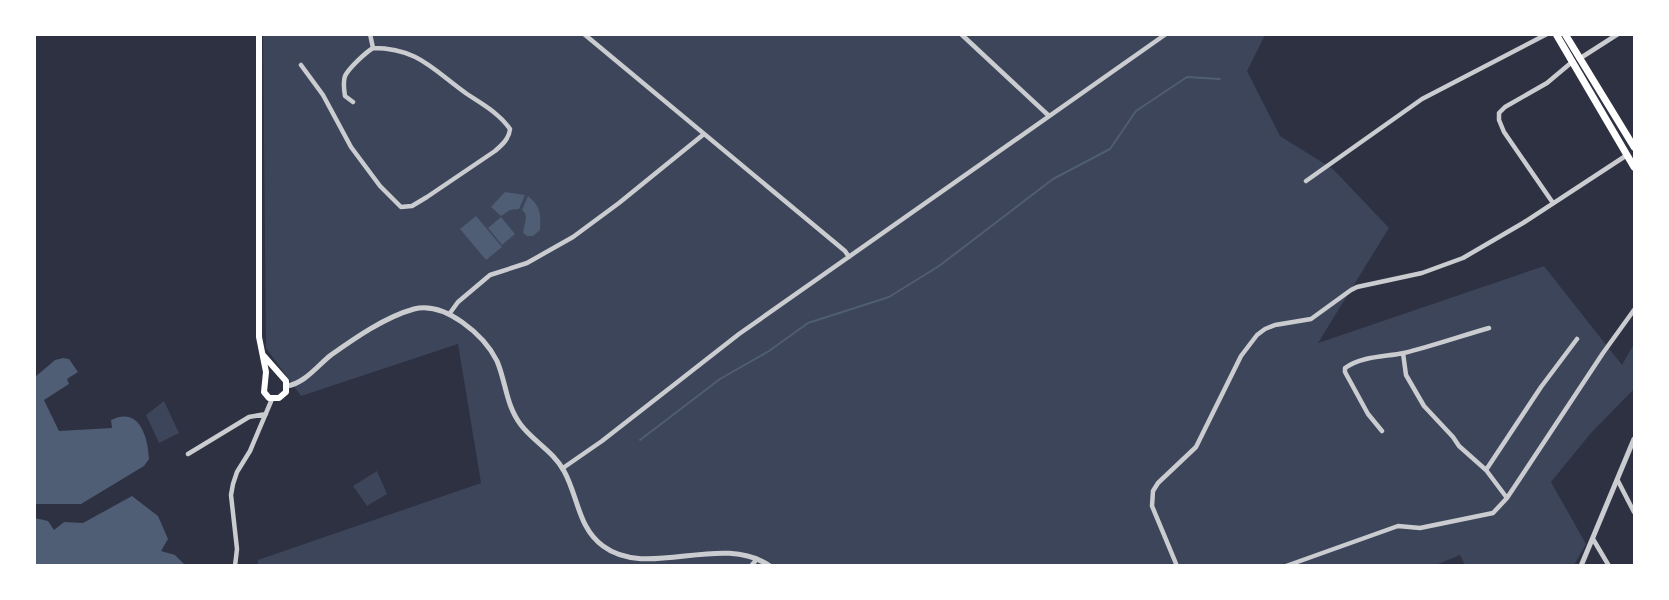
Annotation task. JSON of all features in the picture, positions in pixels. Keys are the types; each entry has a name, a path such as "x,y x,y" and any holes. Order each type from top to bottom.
{"main road":[{"path":"259,34 259,337 266,379 264,392 273,399 282,397 286,392 286,381 263,355"},
{"path":"1556,34 1635,147"},
{"path":"1565,34 1576,61 1635,167"},
{"path":"266,379 273,375 280,376"}],"street":[{"path":"370,34 373,48"},
{"path":"584,34 845,251 849,257"},
{"path":"961,34 1048,115"},
{"path":"563,468 602,441 739,334 1166,34"},
{"path":"1306,181 1422,99 1547,34"},
{"path":"1553,203 1504,132 1499,120 1499,112 1547,83 1618,34"},
{"path":"301,65 323,95 351,147 370,175 401,207 406,208 427,197 495,151 509,135 510,129 494,112 420,58 388,48 373,48 345,76 345,96 353,102"},
{"path":"450,313 458,302 490,274 542,256 594,222 704,134"},
{"path":"1177,566 1152,506 1153,490 1163,476 1196,447 1241,356 1257,335 1265,328 1275,325 1311,319 1357,287 1422,273 1463,258 1490,244 1627,155"},
{"path":"287,386 298,383 348,343 400,314 427,307 450,313 467,327 493,356 507,396 522,426 563,468 588,531 598,543 614,553 636,557 664,558 728,552 747,555 770,566"},
{"path":"1286,566 1398,525 1420,528 1493,513 1507,498 1603,353 1635,309"},
{"path":"1382,431 1368,414 1345,368 1363,360 1403,353 1489,328"},
{"path":"1486,470 1541,387 1577,339"},
{"path":"1403,353 1406,375 1424,406 1453,436 1459,446 1486,470 1507,498"},
{"path":"235,566 237,549 231,495 233,484 273,399"},
{"path":"188,454 249,417 266,414"},
{"path":"1581,566 1635,439"},
{"path":"1618,481 1635,512"},
{"path":"1593,538 1609,566"},
{"path":"751,566 757,559"}],"shaded area":[{"path":"263,35 1265,35 1247,71 1280,136 1333,169 1389,228 1318,343 1544,266 1622,365 1634,344 1634,389 1591,433 1551,482 1586,544 1574,565 1465,565 1460,555 1433,566 258,566 258,560 481,483 458,344 301,396 266,348"},
{"path":"505,192 525,195 519,209 510,210 501,216 491,207"},
{"path":"528,196 536,203 540,215 540,230 533,236 523,233 526,218 522,210"},
{"path":"476,216 502,247 486,260 460,229"},
{"path":"501,217 515,234 502,245 488,228"},
{"path":"69,359 78,372 67,379 69,384 44,400 59,431 112,428 111,420 129,417 135,420 144,433 149,459 144,466 81,504 35,504 35,377 55,360"},
{"path":"164,401 179,433 159,443 146,415"},
{"path":"377,471 387,494 367,506 353,486"},
{"path":"132,496 158,516 168,539 161,551 175,555 185,565 35,565 35,518 48,521 54,530 64,522 83,523"}],"waterway":[{"path":"640,440 720,379 769,351 808,323 889,297 939,266 1053,179 1110,149 1136,111 1187,77 1220,79"}]}
